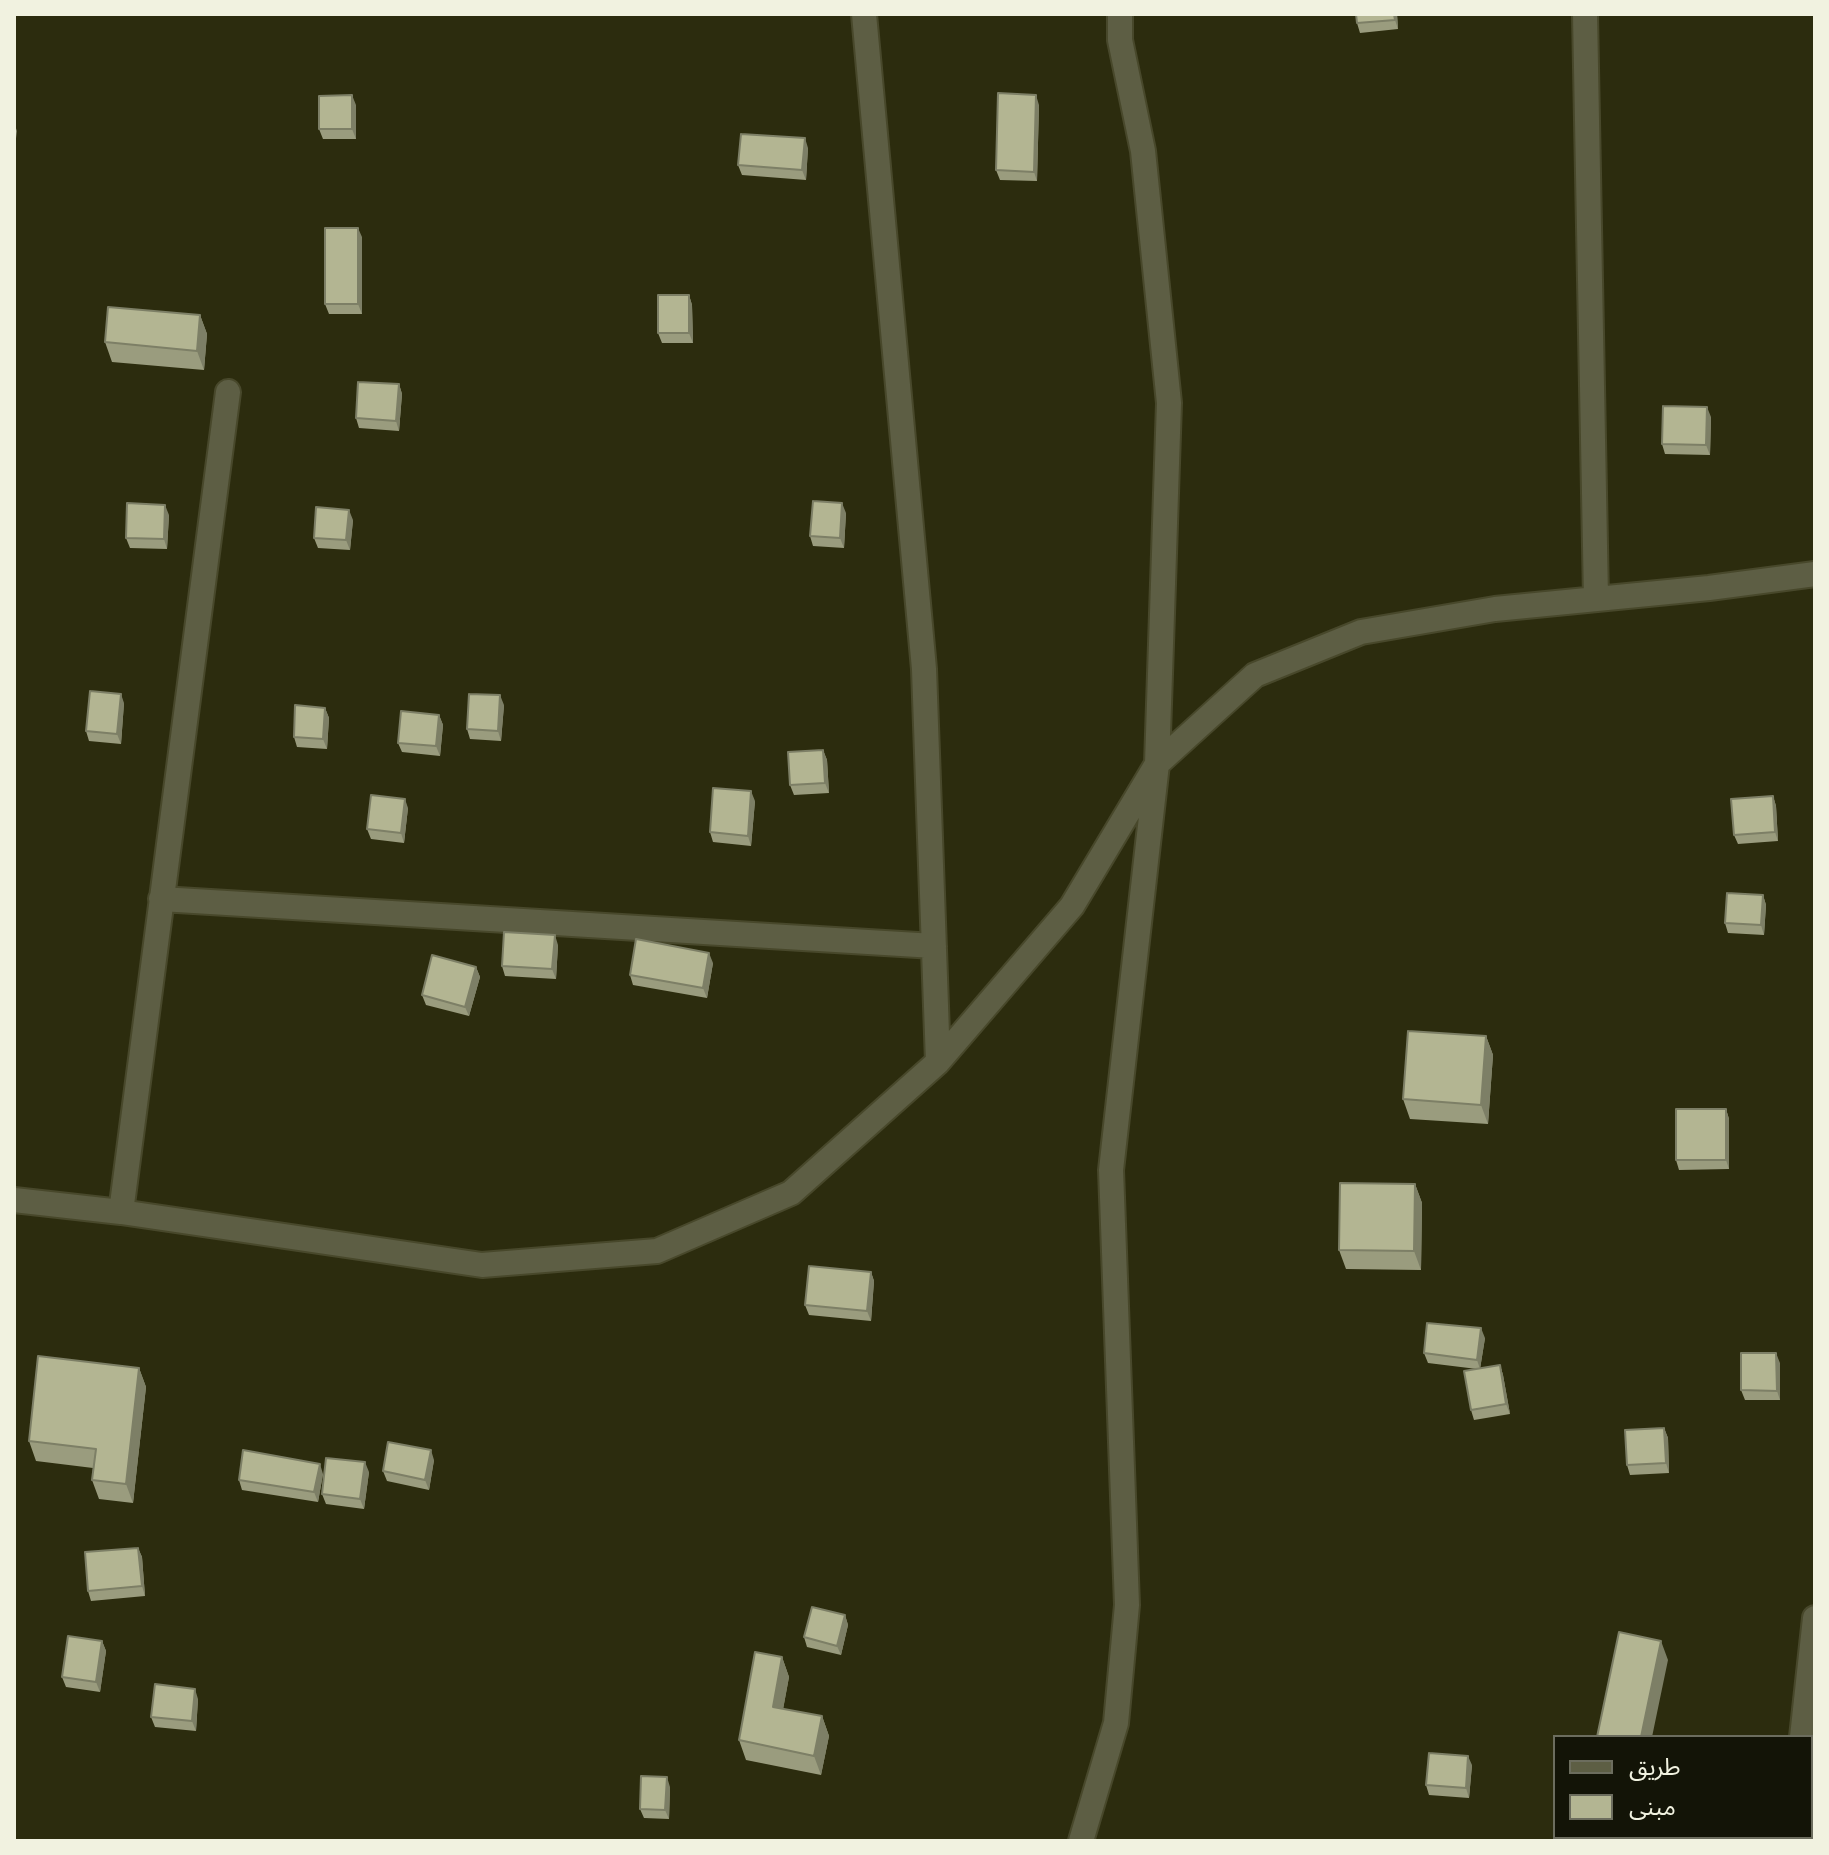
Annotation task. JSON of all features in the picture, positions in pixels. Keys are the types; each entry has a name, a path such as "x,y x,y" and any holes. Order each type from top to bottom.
{"street":[{"path":"864,14 924,669 938,1062"},
{"path":"1081,1841 1116,1723 1127,1605 1111,1170 1157,764 1169,403 1143,151 1120,40 1120,14"},
{"path":"1585,14 1596,599"},
{"path":"121,1212 228,392"},
{"path":"14,1200 121,1212 482,1265 657,1251 791,1193 938,1062 1072,906 1157,764 1255,675 1361,632 1495,609 1815,574"},
{"path":"161,899 934,946"},
{"path":"1802,1735 1815,1618"}],"building":[{"path":"1356,14 1394,14 1395,20 1357,23"},
{"path":"998,93 1036,95 1034,172 996,170"},
{"path":"352,95 352,129 319,129 319,96"},
{"path":"741,134 805,138 802,170 738,165"},
{"path":"325,228 358,228 358,304 325,304"},
{"path":"658,295 689,295 689,333 658,333"},
{"path":"108,307 200,315 197,351 105,342"},
{"path":"358,382 399,384 396,421 356,418"},
{"path":"1663,406 1707,407 1706,445 1662,444"},
{"path":"813,501 842,503 840,538 810,536"},
{"path":"127,503 165,505 164,539 126,538"},
{"path":"316,507 349,510 346,540 314,538"},
{"path":"90,691 121,694 117,734 86,731"},
{"path":"469,694 500,695 498,731 467,729"},
{"path":"295,705 325,708 323,739 294,737"},
{"path":"401,711 439,715 436,746 398,743"},
{"path":"823,750 825,783 790,785 788,752"},
{"path":"713,788 751,791 748,836 710,832"},
{"path":"371,795 405,799 401,833 367,829"},
{"path":"1773,796 1775,832 1734,835 1731,799"},
{"path":"1727,893 1763,895 1761,925 1725,923"},
{"path":"504,932 555,935 552,969 502,966"},
{"path":"636,939 709,953 703,988 630,975"},
{"path":"432,955 476,967 465,1007 422,995"},
{"path":"1408,1031 1486,1036 1481,1105 1403,1099"},
{"path":"1676,1109 1726,1109 1726,1160 1676,1160"},
{"path":"1340,1183 1415,1184 1414,1251 1339,1250"},
{"path":"809,1266 871,1272 867,1311 805,1305"},
{"path":"1427,1323 1481,1328 1477,1360 1424,1353"},
{"path":"1741,1353 1776,1353 1777,1391 1741,1390"},
{"path":"38,1356 139,1368 126,1484 92,1480 96,1449 29,1441"},
{"path":"1500,1365 1506,1404 1471,1410 1464,1371"},
{"path":"1664,1428 1666,1463 1627,1465 1625,1430"},
{"path":"388,1442 431,1450 425,1480 383,1471"},
{"path":"243,1450 320,1464 314,1492 239,1480"},
{"path":"326,1458 365,1462 360,1499 322,1494"},
{"path":"138,1548 142,1586 88,1591 85,1552"},
{"path":"812,1607 845,1615 837,1646 804,1637"},
{"path":"1619,1632 1661,1641 1641,1735 1597,1735"},
{"path":"68,1636 102,1641 96,1682 62,1677"},
{"path":"755,1652 782,1657 773,1707 822,1716 814,1756 739,1740"},
{"path":"155,1684 195,1689 192,1721 151,1717"},
{"path":"1429,1753 1468,1756 1466,1788 1426,1785"},
{"path":"641,1776 667,1777 665,1810 640,1809"},
{"path":"1669,1839 1704,1839 1704,1841"}]}
